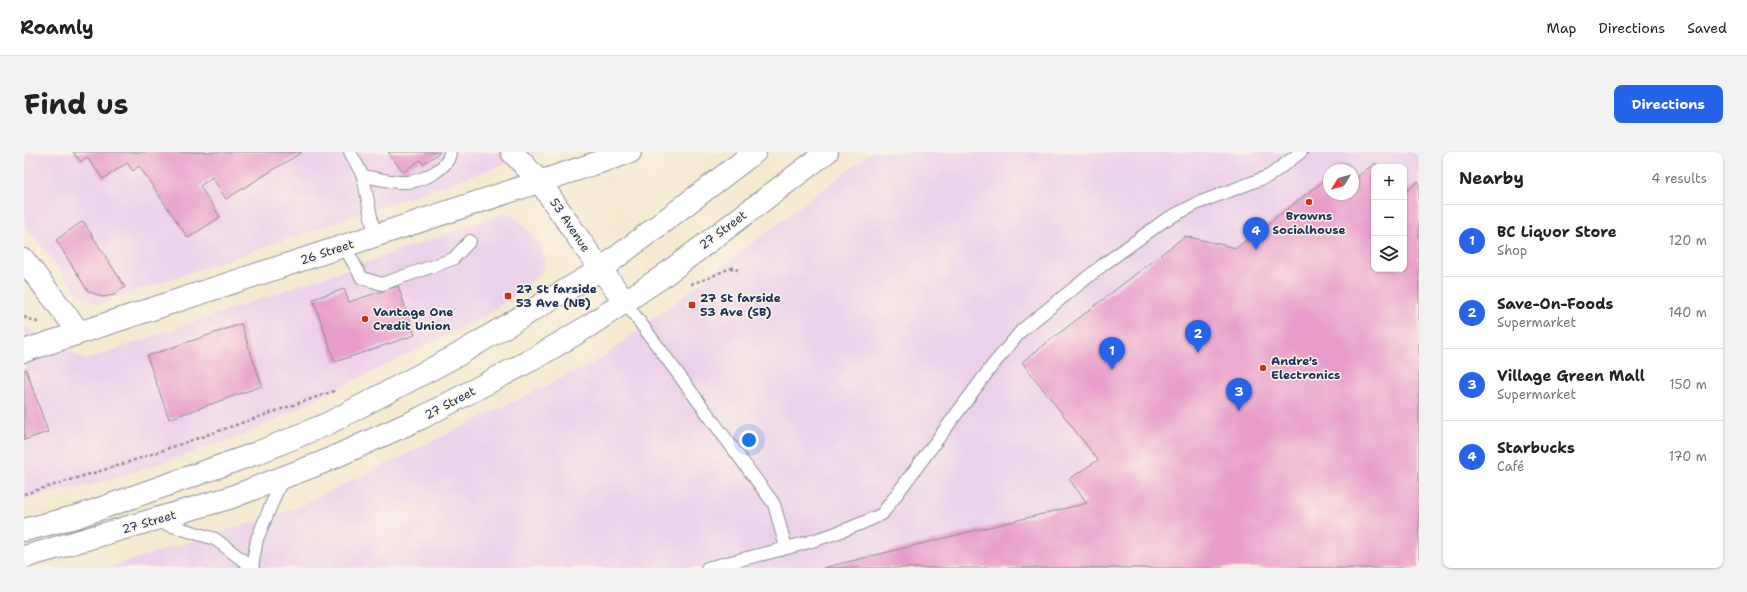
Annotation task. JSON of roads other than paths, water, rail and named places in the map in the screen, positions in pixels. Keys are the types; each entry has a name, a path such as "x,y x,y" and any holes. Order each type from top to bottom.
{"main road":[{"name":"53 Avenue","path":"512,152 540,182 625,302"},
{"name":"26 Street","path":"24,351 630,152"},
{"path":"24,530 79,516 257,453 327,424 456,356 601,269 755,152"},
{"name":"27 Street","path":"24,557 155,521 229,498 282,479 421,418 535,358 625,302 662,277 827,152"},
{"path":"24,260 79,332"}],"lane":[{"path":"350,152 363,176 374,237"},
{"path":"363,176 407,182 436,172 450,158 450,152"},
{"path":"707,568 786,548 856,527 882,514 992,366 1022,330 1104,264 1165,220 1198,203 1269,176 1301,152"},
{"path":"344,246 362,278 382,284 453,259 470,241"},
{"path":"625,302 774,504 786,548"},
{"path":"155,521 215,539 252,567 257,539 282,479"}],"place":[{"name":"Browns Socialhouse","path":"1309,202"},
{"name":"Starbucks","path":"1256,250"},
{"name":"27 St farside 53 Ave (NB)","path":"508,296"},
{"name":"27 St farside 53 Ave (SB)","path":"692,305"},
{"name":"Vantage One Credit Union","path":"365,319"},
{"name":"Save-On-Foods","path":"1198,353"},
{"name":"Andre's Electronics","path":"1263,368"},
{"name":"BC Liquor Store","path":"1112,370"},
{"name":"Village Green Mall","path":"1239,411"}]}
